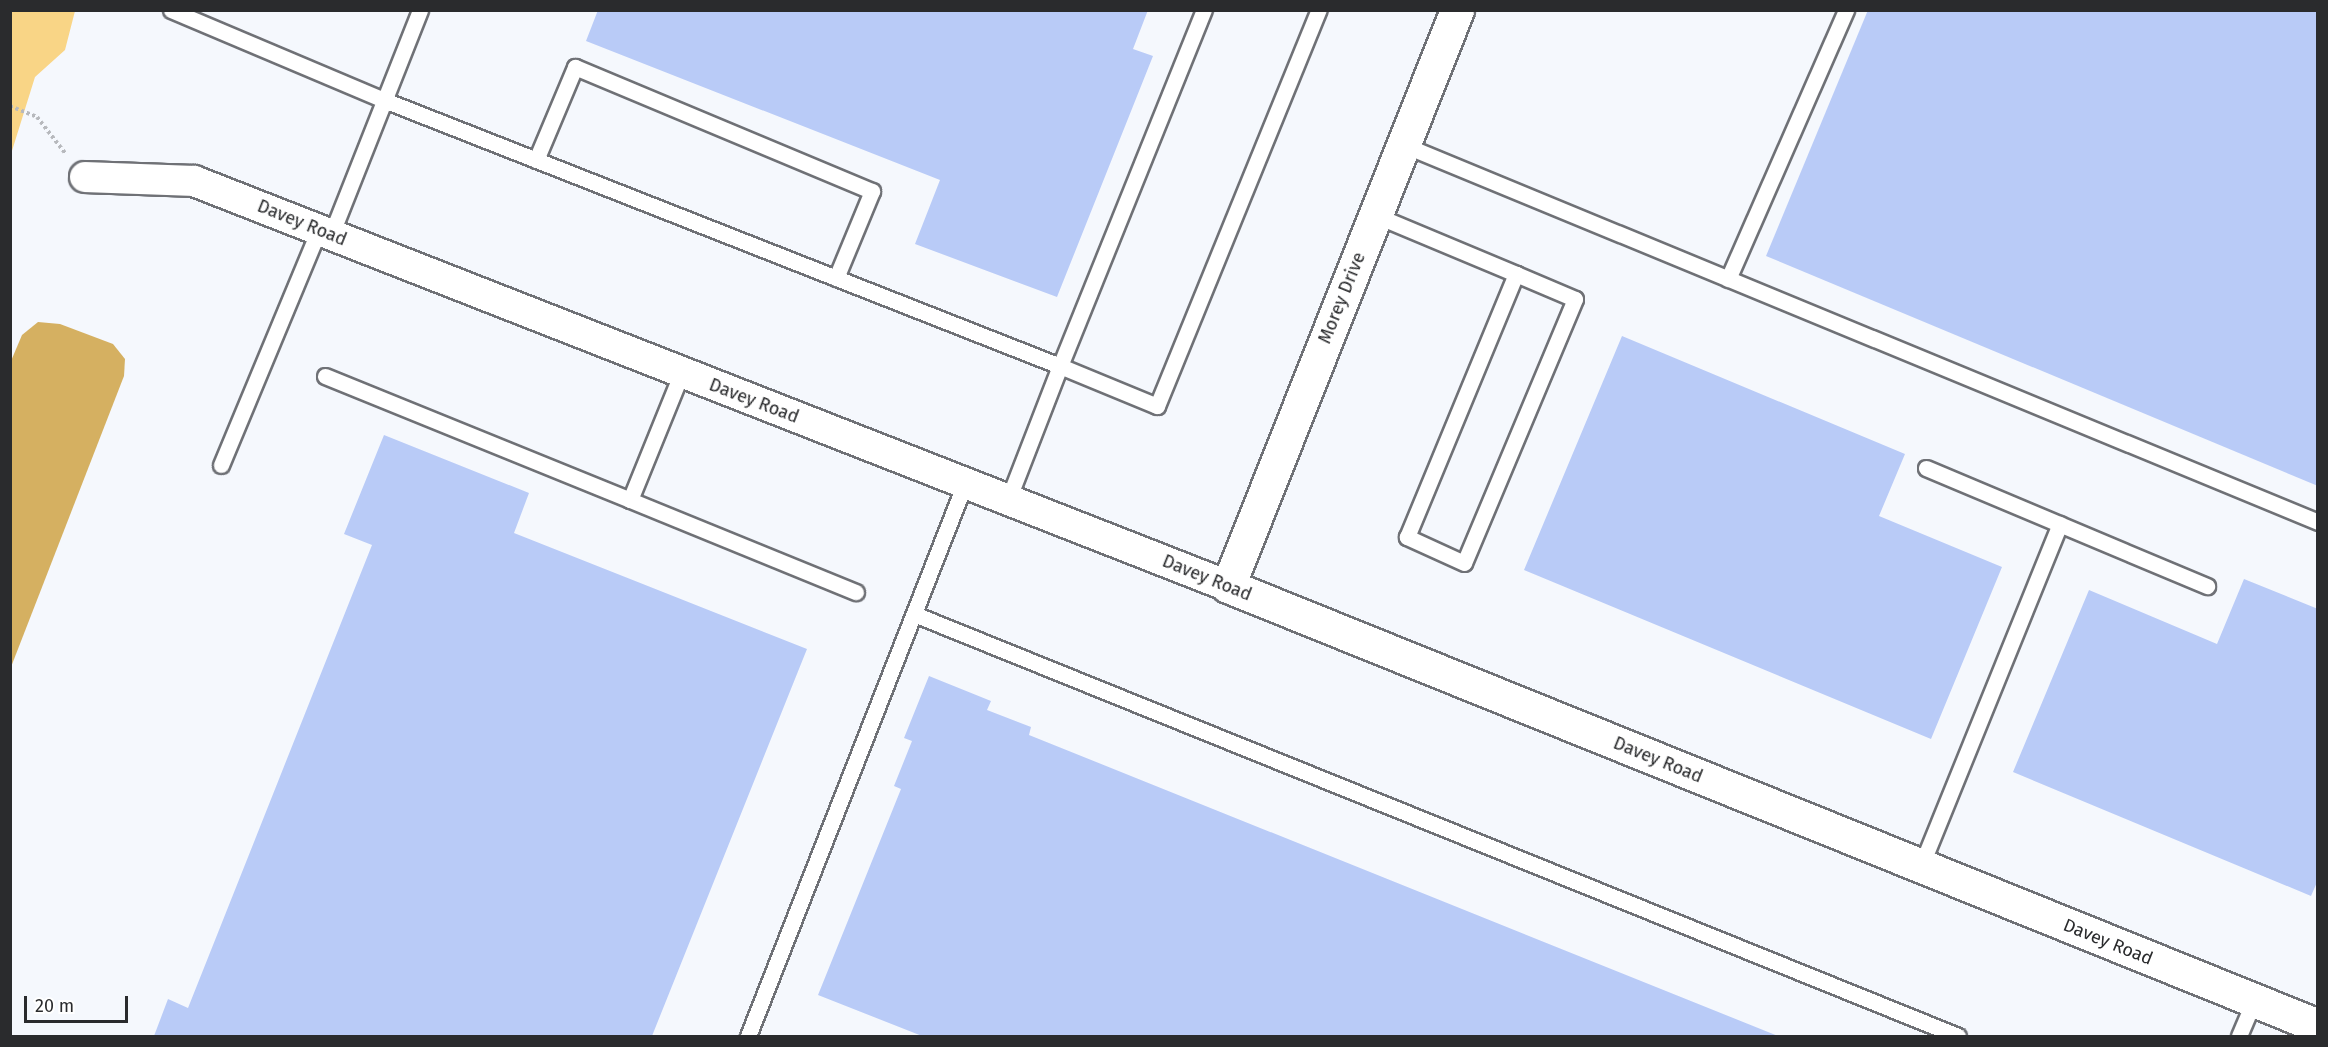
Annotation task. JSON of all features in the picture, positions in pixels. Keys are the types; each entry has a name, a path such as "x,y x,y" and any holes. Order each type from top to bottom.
{"street":[{"name":"Morey Drive","path":"1228,586 1457,10"},
{"name":"Davey Road","path":"85,177 194,181 1228,586 2318,1026"}],"lane":[{"path":"171,10 384,100 1157,406 1319,10"},
{"path":"221,465 384,100 420,10"},
{"path":"1008,500 1204,10"},
{"path":"1728,279 1846,10"},
{"path":"536,160 575,67 872,191 836,278"},
{"path":"1404,145 2318,522"},
{"path":"1376,215 1516,274 1575,299 1464,563 1407,537 1516,274"},
{"path":"630,500 682,372"},
{"path":"325,375 856,592"},
{"path":"1926,468 2207,586"},
{"path":"748,1036 965,483"},
{"path":"1921,866 2060,524"},
{"path":"914,614 1958,1036"},
{"path":"2239,1036 2254,1000"}],"path":[{"path":"10,106 37,117 85,177"}],"shaded area":[{"path":"11,10 75,11 65,50 35,77 11,154"},
{"path":"38,322 60,324 113,344 125,359 124,376 11,667 11,361 22,335"}],"building":[{"path":"598,10 1148,10 1133,49 1153,56 1057,297 915,244 940,180 586,41"},
{"path":"1868,10 2318,10 2318,486 1766,256"},
{"path":"1622,336 1905,454 1879,516 2002,567 1931,739 1524,570"},
{"path":"384,435 529,493 514,533 807,649 652,1036 154,1036 168,999 188,1008 372,545 344,534"},
{"path":"2244,579 2318,609 2318,880 2311,896 2013,772 2089,590 2217,644"},
{"path":"929,676 991,701 987,710 1031,727 1029,735 1778,1036 922,1036 818,995 901,789 894,786 912,741 904,738"}]}
